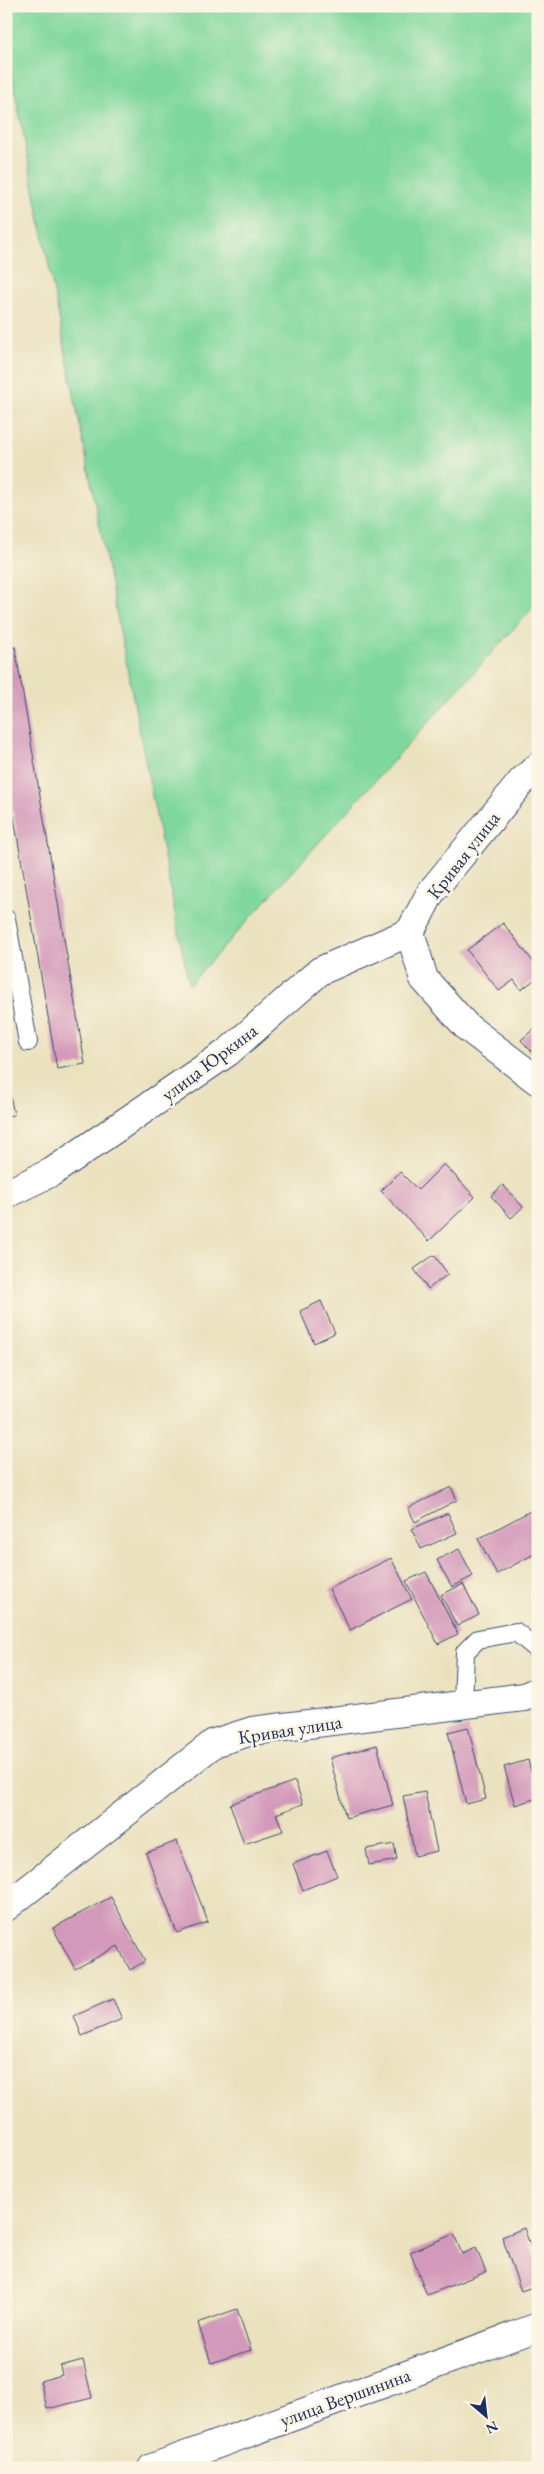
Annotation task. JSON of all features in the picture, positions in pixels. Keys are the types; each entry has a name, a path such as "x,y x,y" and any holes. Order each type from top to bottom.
{"street":[{"name":"Кривая улица","path":"410,932 431,892 523,780 538,767"},
{"path":"410,932 424,979 467,1026 538,1081"},
{"name":"улица Юркина","path":"6,1194 52,1172 228,1052 320,971 410,932"},
{"name":"Кривая улица","path":"6,1907 214,1743 252,1731 524,1697 538,1691"},
{"name":"улица Вершинина","path":"152,2468 208,2458 538,2327"}],"lane":[{"path":"6,919 28,1042"},
{"path":"462,1705 465,1652 478,1639 516,1632 538,1650"}],"green space":[{"path":"6,6 538,6 538,602 189,985 6,46"}],"building":[{"path":"15,647 85,1064 57,1069 6,771 6,648"},
{"path":"503,923 538,968 538,977 521,990 514,980 499,991 467,950"},
{"path":"538,1025 538,1059 521,1040"},
{"path":"6,1074 14,1115 6,1116"},
{"path":"444,1164 475,1197 429,1241 381,1191 400,1172 418,1190"},
{"path":"503,1185 523,1207 511,1218 491,1196"},
{"path":"434,1255 448,1274 428,1289 414,1269"},
{"path":"321,1301 335,1333 314,1343 300,1311"},
{"path":"538,1394 538,1405 533,1397"},
{"path":"451,1487 457,1500 415,1522 408,1508"},
{"path":"538,1507 538,1552 497,1574 478,1539"},
{"path":"448,1513 457,1533 421,1549 412,1529"},
{"path":"459,1549 473,1576 452,1587 437,1560"},
{"path":"391,1558 412,1599 350,1630 329,1589"},
{"path":"426,1572 458,1634 438,1644 406,1581"},
{"path":"463,1584 479,1615 457,1626 441,1595"},
{"path":"468,1727 486,1799 466,1804 448,1732"},
{"path":"377,1745 393,1805 346,1818 330,1758"},
{"path":"528,1760 538,1798 515,1805 504,1767"},
{"path":"295,1781 303,1804 276,1814 283,1831 244,1844 230,1804"},
{"path":"425,1792 437,1851 415,1856 403,1796"},
{"path":"177,1841 208,1922 177,1933 146,1853"},
{"path":"394,1844 397,1860 369,1865 366,1849"},
{"path":"327,1851 337,1876 303,1890 293,1864"},
{"path":"111,1897 145,1961 130,1970 118,1946 75,1969 53,1928"},
{"path":"113,1999 122,2019 82,2036 74,2016"},
{"path":"524,2228 538,2267 538,2285 521,2291 502,2237"},
{"path":"454,2234 462,2254 476,2248 486,2272 427,2295 410,2252"},
{"path":"237,2309 251,2350 211,2363 198,2323"},
{"path":"83,2360 92,2398 47,2409 40,2381 62,2375 60,2366"}]}
